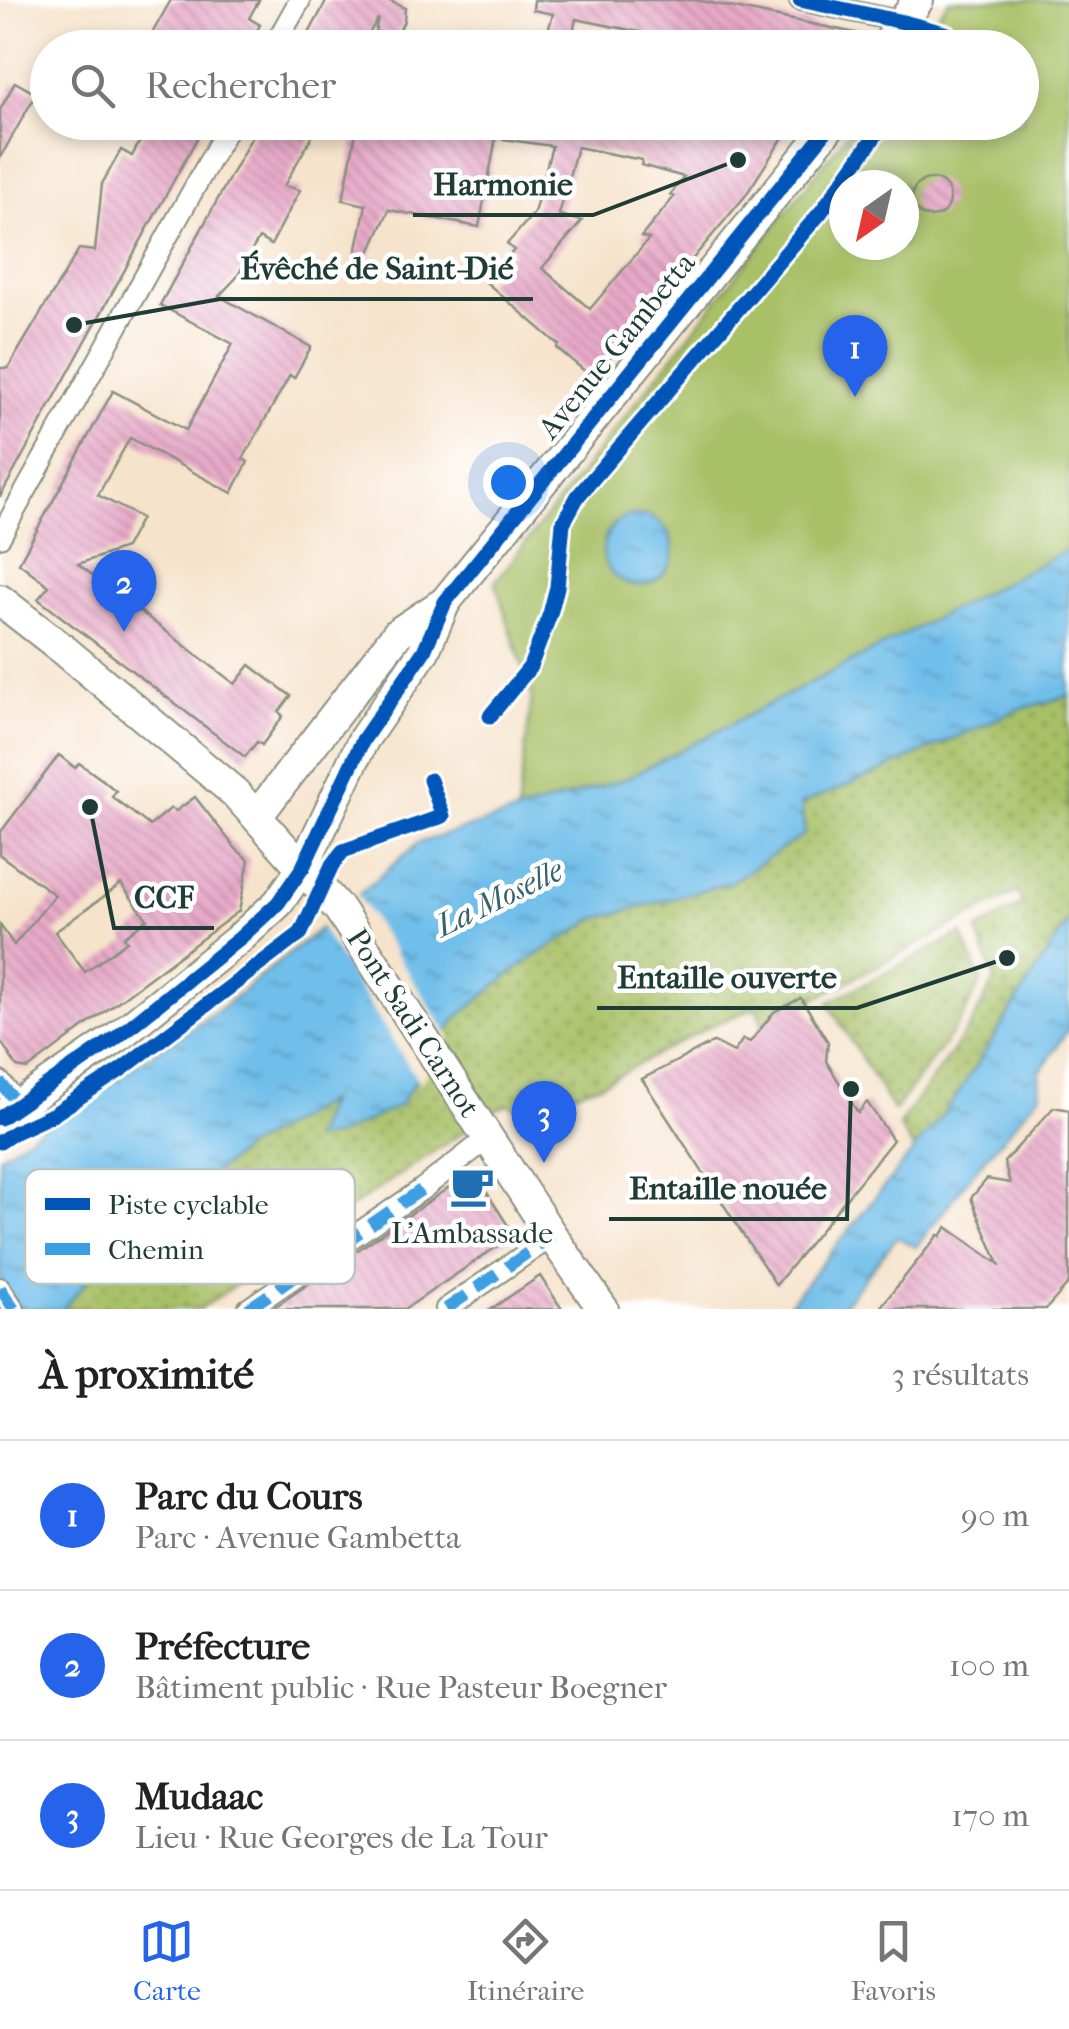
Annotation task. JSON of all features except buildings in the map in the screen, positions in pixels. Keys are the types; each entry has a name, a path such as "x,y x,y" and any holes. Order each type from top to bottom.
{"street":[{"path":"283,30 300,0"},
{"path":"800,0 911,11"},
{"path":"0,537 221,140"},
{"name":"Avenue Gambetta","path":"6,1102 116,1038 278,903 303,868 362,740 424,651 445,602 819,140"},
{"name":"Pont Sadi Carnot","path":"0,600 235,793 339,909 602,1309"},
{"name":"Avenue Gambetta","path":"256,816 398,632 445,602"},
{"path":"355,1235 488,1138"},
{"path":"446,1309 552,1236"},
{"path":"248,1309 284,1284"},
{"path":"0,1288 14,1309"}],"green space":[{"path":"949,0 1069,0 1069,549 625,779 517,812 532,696 495,582 843,140 1039,140 1039,30 927,30"},
{"path":"1069,696 1069,919 952,1103 914,1150 899,1125 971,1025 995,980 977,931 1023,903 1017,892 763,1026 757,1007 712,1025 601,1084 523,1110 508,1104 497,1109 355,1205 355,1169 219,1169 244,1149 330,1100 314,1140 399,1106 457,1018 524,963 595,919 729,883 800,804 1017,710"},
{"path":"962,933 981,981 960,1022 894,1111 828,1003"},
{"path":"84,1284 237,1284 200,1309 63,1309"}],"water":[{"path":"638,515 663,525 673,550 663,575 638,585 613,575 603,550 613,525"},
{"name":"La Moselle","path":"1069,549 1069,696 1017,710 801,804 805,834 729,883 595,919 524,963 457,1018 399,1106 336,1136 313,1140 328,1101 244,1149 219,1169 25,1169 25,1284 84,1284 63,1309 0,1309 0,1156 224,1006 418,843 625,779"},
{"path":"1069,920 1069,1028 1039,1073 1040,1094 916,1247 897,1237 840,1309 785,1309 952,1103"}],"pier":[{"path":"355,891 450,1037 420,1084 321,928 324,919"}],"marked path":[{"path":"0,1082 19,1106"},
{"path":"355,1235 421,1190"},
{"path":"446,1309 552,1236"},
{"path":"248,1309 284,1284"},
{"path":"0,1288 14,1309"}],"cycle path":[{"path":"800,0 933,30"},
{"path":"0,1118 116,1038 278,903 303,867 363,740 424,651 445,602 818,140"},
{"path":"490,716 530,667 557,587 563,523 578,496 821,212 872,140"},
{"path":"0,1142 54,1114 122,1069 301,933 332,865 343,851 443,816 430,780"}],"place":[{"name":"Harmonie","path":"738,160"},
{"name":"Évêché de Saint-Dié","path":"74,325"},
{"name":"Parc du Cours","path":"855,397"},
{"name":"Préfecture","path":"124,632"},
{"name":"CCF","path":"90,807"},
{"name":"Entaille ouverte","path":"1007,958"},
{"name":"Entaille nouée","path":"851,1089"},
{"name":"Mudaac","path":"544,1163"},
{"name":"L’Ambassade","path":"472,1186"}]}
